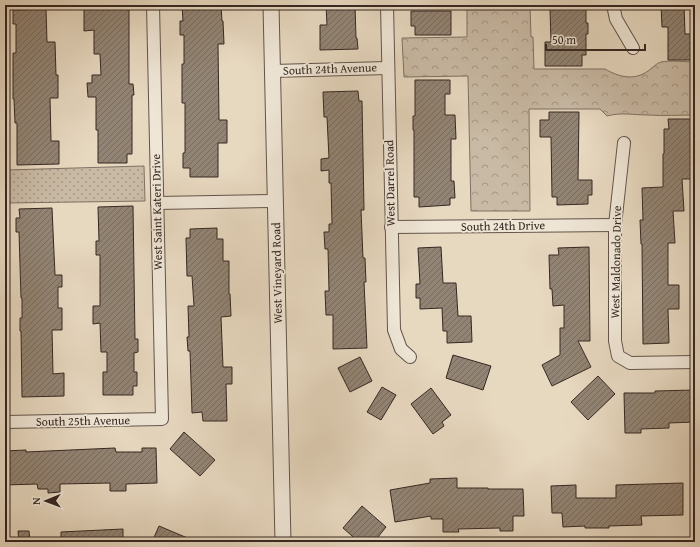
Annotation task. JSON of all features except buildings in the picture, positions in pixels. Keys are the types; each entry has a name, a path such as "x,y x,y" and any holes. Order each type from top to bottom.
{"street":[{"name":"West Saint Kateri Drive","path":"153,5 162,419"},
{"name":"West Vineyard Road","path":"271,5 283,542"},
{"name":"West Darrel Road","path":"387,5 394,330 402,349 410,357"},
{"path":"613,5 616,19 633,48"},
{"name":"South 24th Avenue","path":"272,71 388,68"},
{"name":"West Maldonado Drive","path":"624,143 615,225 615,341 618,356 630,363 695,362"},
{"path":"157,203 276,201"},
{"name":"South 24th Drive","path":"391,227 615,225"},
{"name":"South 25th Avenue","path":"5,422 162,419"}],"green space":[{"path":"467,5 530,5 534,69 605,69 621,76 632,77 643,74 656,64 665,61 695,62 695,115 622,114 607,116 600,109 529,109 530,211 471,211 468,76 404,77 402,38 467,37"},
{"path":"144,166 145,201 7,203 6,170"}]}
